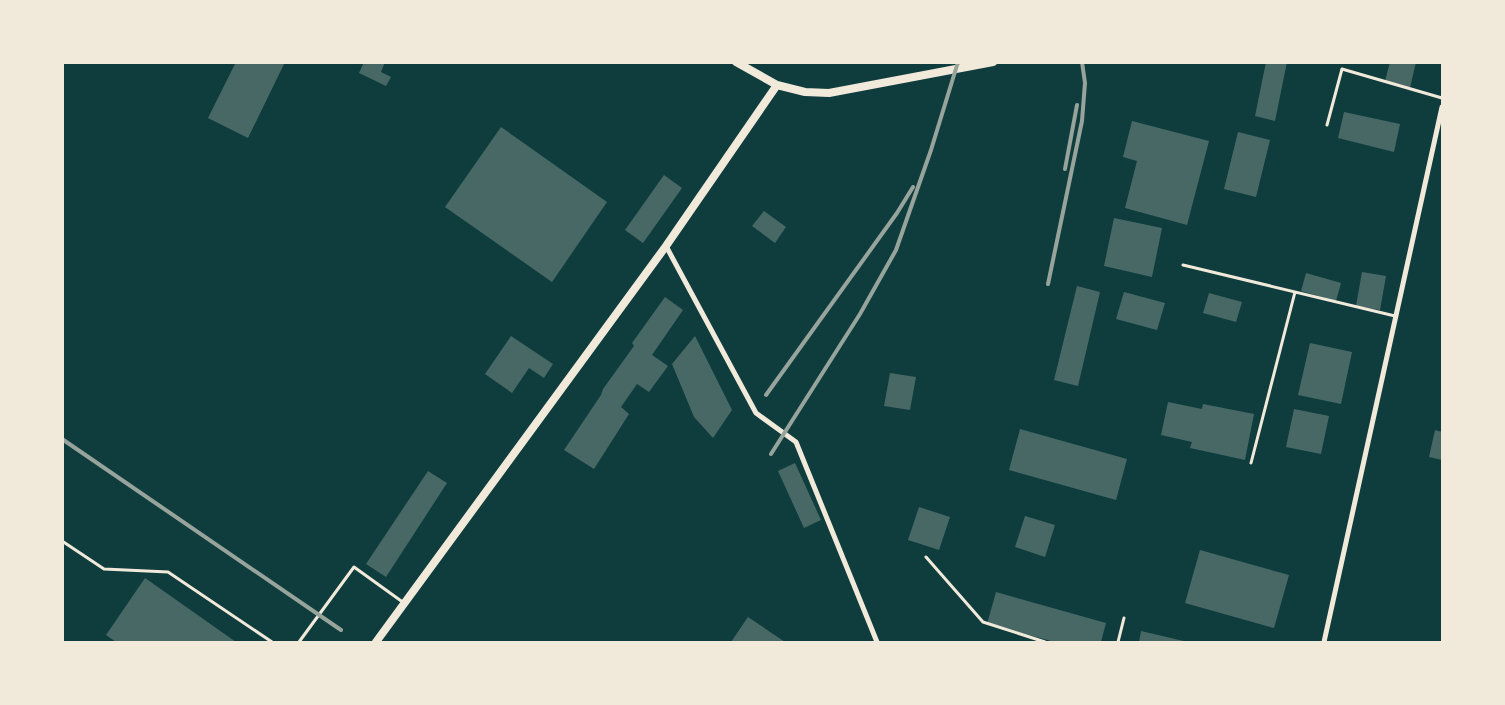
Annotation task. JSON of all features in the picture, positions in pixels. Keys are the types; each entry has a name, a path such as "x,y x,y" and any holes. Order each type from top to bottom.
{"street":[{"path":"736,62 777,85 805,92 829,93 993,62"},
{"path":"376,642 666,246 777,85"},
{"path":"1324,642 1442,107"},
{"path":"666,246 756,413 796,442 877,642"}],"lane":[{"path":"1327,125 1342,68 1442,98"},
{"path":"1183,265 1396,316"},
{"path":"1251,463 1295,292"},
{"path":"62,541 104,569 168,572 272,642"},
{"path":"926,557 982,622 1045,642"},
{"path":"300,642 354,567 405,604"},
{"path":"1118,642 1124,618"}],"building":[{"path":"236,62 285,62 248,138 208,118"},
{"path":"364,62 385,62 381,72 391,77 386,86 359,73"},
{"path":"1266,62 1287,62 1275,121 1255,116"},
{"path":"1390,62 1416,62 1410,88 1385,81"},
{"path":"1344,112 1400,124 1394,152 1338,138"},
{"path":"1132,121 1209,141 1187,225 1125,208 1137,161 1123,157"},
{"path":"501,127 607,202 552,282 445,207"},
{"path":"1238,132 1270,140 1256,197 1224,189"},
{"path":"664,175 682,188 643,243 625,230"},
{"path":"764,211 786,227 775,243 752,226"},
{"path":"1114,218 1162,228 1152,277 1104,266"},
{"path":"1362,272 1386,276 1380,310 1356,306"},
{"path":"1306,273 1341,283 1336,301 1301,291"},
{"path":"1077,286 1100,292 1078,386 1054,380"},
{"path":"1124,292 1165,303 1157,330 1116,319"},
{"path":"1209,293 1242,302 1236,322 1203,313"},
{"path":"665,297 683,310 652,355 668,366 649,392 637,384 621,407 629,414 594,469 564,450 601,395 603,389 634,346 632,343"},
{"path":"511,336 553,364 544,378 529,368 512,393 485,374"},
{"path":"695,336 732,410 713,438 694,417 672,364"},
{"path":"1310,343 1352,352 1341,404 1298,395"},
{"path":"890,373 916,377 910,410 884,406"},
{"path":"1168,402 1202,409 1203,404 1254,414 1245,460 1190,448 1192,442 1161,435"},
{"path":"1294,409 1329,416 1321,454 1286,447"},
{"path":"1020,429 1127,459 1116,500 1009,470"},
{"path":"1435,430 1442,432 1442,460 1429,457"},
{"path":"795,463 821,520 804,528 778,471"},
{"path":"428,471 447,483 386,577 366,564"},
{"path":"919,507 950,517 939,550 908,540"},
{"path":"1025,516 1055,525 1045,557 1015,547"},
{"path":"1200,550 1289,575 1274,628 1185,603"},
{"path":"145,578 236,642 116,642 106,635"},
{"path":"996,592 1106,623 1101,642 1055,642 987,624"},
{"path":"748,617 785,642 731,642"},
{"path":"1141,631 1188,642 1139,642"}],"railway":[{"path":"771,454 860,314 896,250 931,150 958,62"},
{"path":"1048,284 1082,121 1085,83 1082,62"},
{"path":"1065,169 1077,105"},
{"path":"766,395 897,213 913,187"},
{"path":"62,439 341,630"}]}
